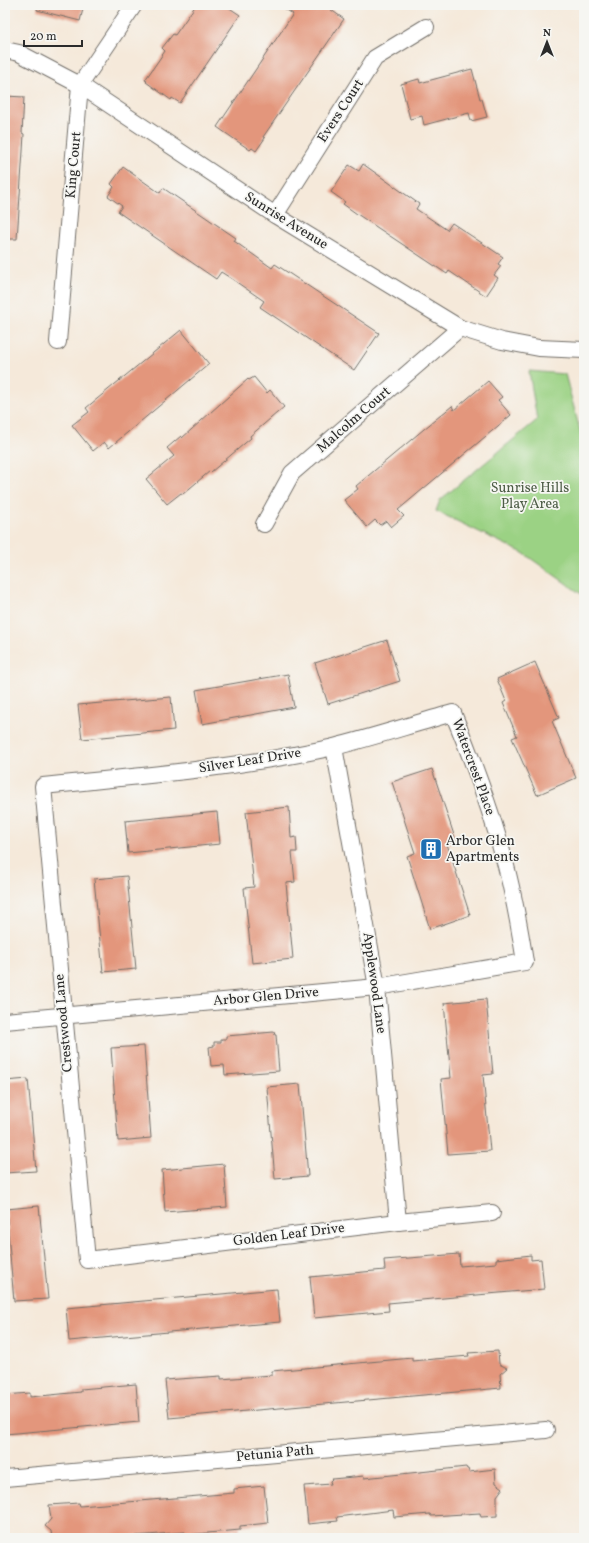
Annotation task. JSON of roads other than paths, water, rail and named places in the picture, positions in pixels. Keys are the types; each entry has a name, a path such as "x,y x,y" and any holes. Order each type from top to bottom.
{"street":[{"name":"King Court","path":"58,342 80,85 134,5"},
{"name":"Evers Court","path":"275,215 375,58 426,27"},
{"name":"Sunrise Avenue","path":"5,50 19,53 80,85 275,215 460,328 502,341 539,348 584,350"},
{"name":"Malcolm Court","path":"264,524 292,473 460,328"},
{"name":"Silver Leaf Drive","path":"43,786 200,769 267,760 334,746 453,713"},
{"name":"Watercrest Place","path":"453,713 474,764 491,812 509,880 525,962"},
{"name":"Applewood Lane","path":"334,746 377,987 398,1222"},
{"name":"Crestwood Lane","path":"43,786 63,1016 87,1260"},
{"name":"Arbor Glen Drive","path":"5,1021 377,987 525,962"},
{"name":"Golden Leaf Drive","path":"87,1260 398,1222 492,1214"},
{"name":"Petunia Path","path":"5,1478 546,1430"}],"place":[{"name":"Arbor Glen Apartments","path":"431,849"}],"park label":[{"name":"Sunrise Hills Play Area","path":"530,496"}]}
